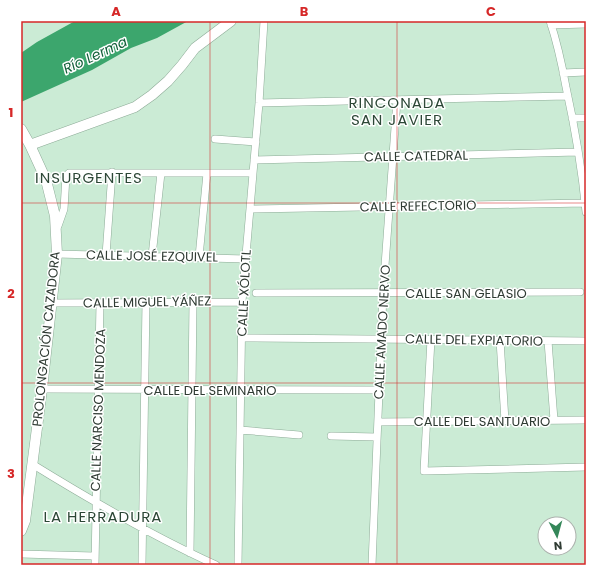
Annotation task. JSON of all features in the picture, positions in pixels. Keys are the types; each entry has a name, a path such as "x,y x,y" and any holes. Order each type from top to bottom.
{"street":[{"path":"30,145 135,107 168,81 194,48 231,21"},
{"name":"CALLE XÓLOTL","path":"238,565 242,302 256,142 264,21"},
{"path":"586,24 551,23 564,73 578,152 583,169 586,212"},
{"path":"564,73 586,72"},
{"path":"259,103 568,96"},
{"name":"CALLE AMADO NERVO","path":"372,565 383,293 397,100"},
{"path":"572,118 586,118"},
{"name":"PROLONGACIÓN CAZADORA","path":"21,531 25,521 57,254 55,216 46,180 30,145 22,132"},
{"path":"215,139 256,142"},
{"name":"CALLE CATEDRAL","path":"254,160 578,152"},
{"path":"106,255 112,172"},
{"path":"152,256 161,172"},
{"path":"56,230 64,209 66,176 69,173 253,173"},
{"path":"199,258 207,173"},
{"name":"CALLE REFECTORIO","path":"250,209 585,203"},
{"name":"CALLE JOSÉ EZQUIVEL","path":"57,254 246,258"},
{"name":"CALLE SAN GELASIO","path":"256,293 580,292"},
{"path":"142,565 146,302"},
{"path":"190,553 193,302"},
{"name":"CALLE MIGUEL YÁÑEZ","path":"52,303 242,302"},
{"name":"CALLE NARCISO MENDOZA","path":"94,565 100,303"},
{"name":"CALLE DEL EXPIATORIO","path":"242,338 586,341"},
{"path":"431,340 424,471 586,467"},
{"path":"500,340 506,421"},
{"path":"548,340 554,420"},
{"name":"CALLE DEL SEMINARIO","path":"42,389 379,390"},
{"name":"CALLE DEL SANTUARIO","path":"378,422 586,420"},
{"path":"240,430 299,435"},
{"path":"331,436 377,437"},
{"path":"32,464 95,503 142,529 216,565"},
{"path":"21,554 94,556"}],"water":[{"name":"Río Lerma","path":"75,21 188,21 157,38 131,48 92,70 21,102 21,53 37,42"}],"district":[{"name":"RINCONADA SAN JAVIER","path":"397,110"},
{"name":"INSURGENTES","path":"89,177"},
{"name":"LA HERRADURA","path":"103,516"}]}
